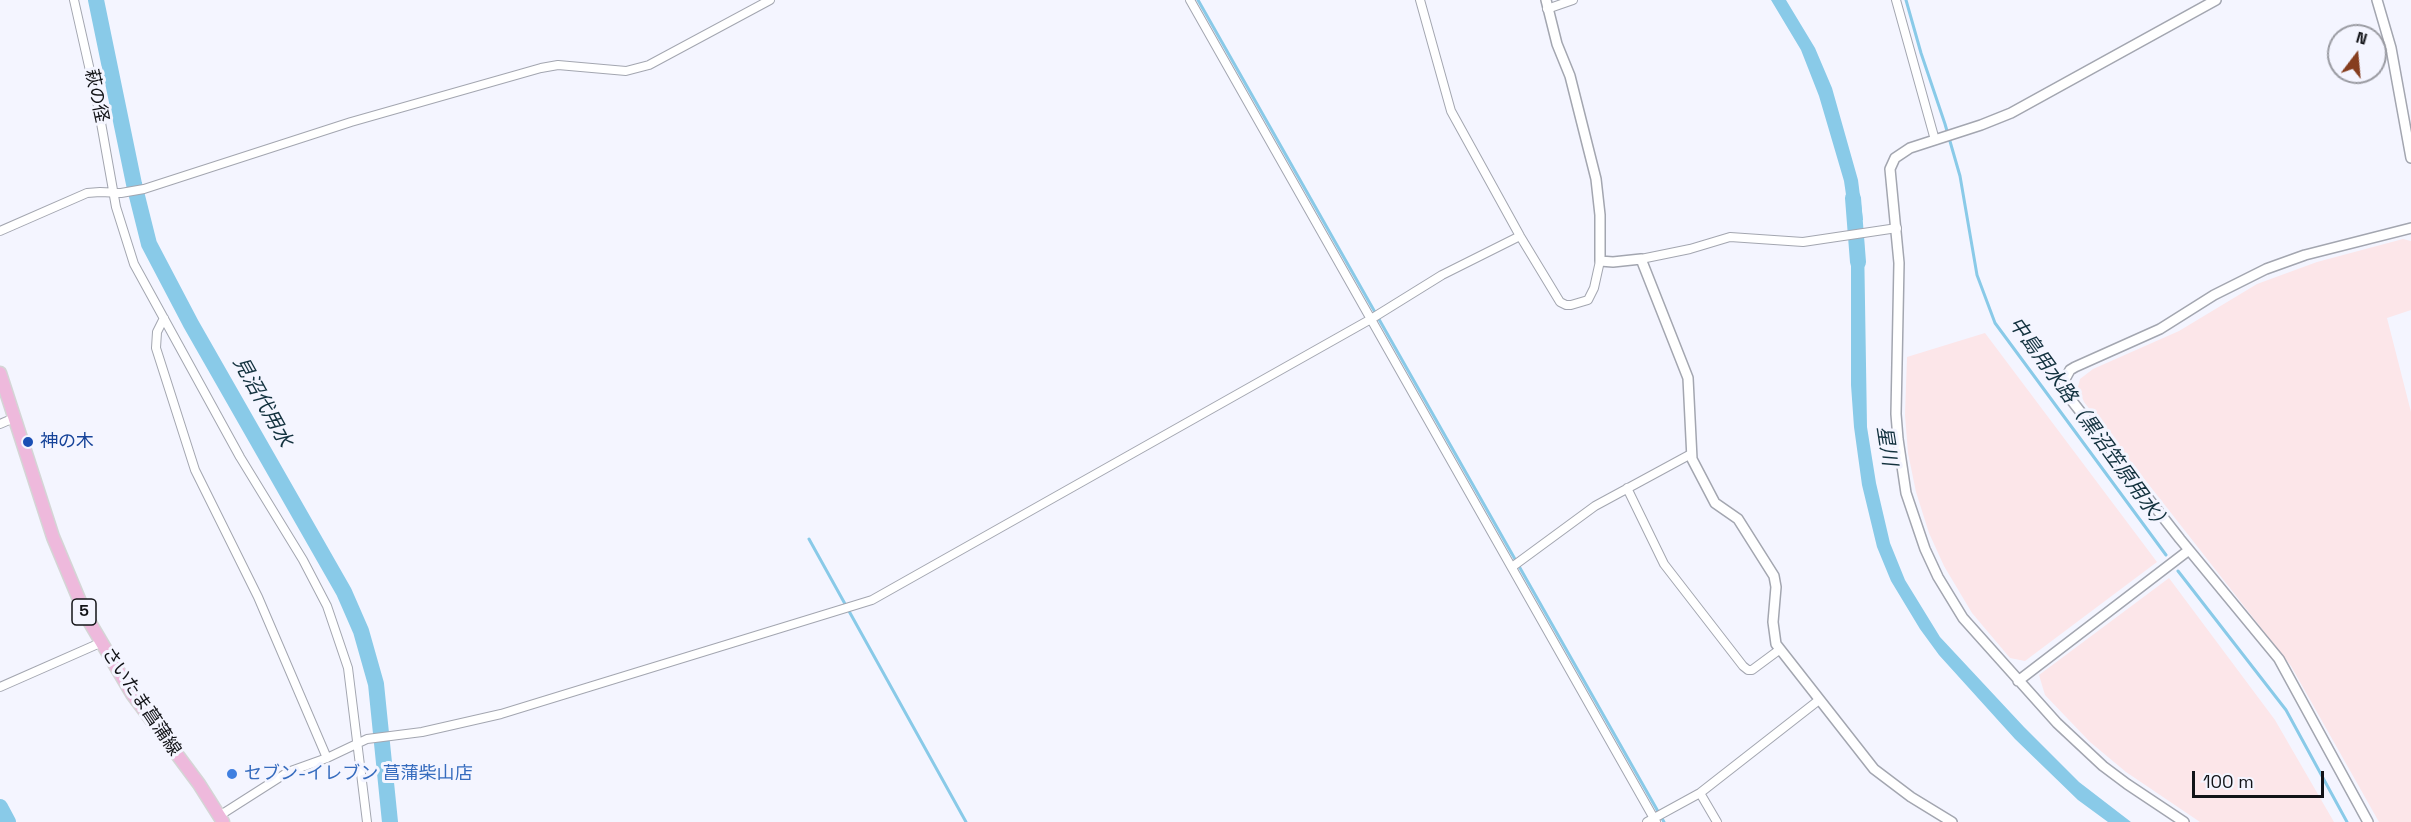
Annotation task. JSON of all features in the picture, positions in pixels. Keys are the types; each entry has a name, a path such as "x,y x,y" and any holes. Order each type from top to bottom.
{"main road":[{"name":"さいたま菖蒲線","path":"0,373 64,569 100,642 132,694 221,819"}],"street":[{"name":"萩の径","path":"75,0 98,106 116,207 134,264 240,457 303,560 327,606 348,668 367,822"},
{"path":"0,231 77,196 100,192 114,194 141,190 351,122 541,68 558,65 626,71 649,65 770,0"},
{"path":"1190,0 1512,567 1652,821 1700,793 1819,700"},
{"path":"1420,0 1451,111 1552,291 1566,305 1588,300 1594,288 1600,261 1600,215 1596,179 1570,76 1547,4 1573,0"},
{"path":"1896,0 1939,139"},
{"path":"2184,822 2103,766 2057,723 1977,636 1946,591 1925,549 1906,493 1896,414 1899,289 1897,228 1890,169 1900,154 1910,148 1954,135 2011,113 2216,0"},
{"path":"2377,0 2391,48 2411,158"},
{"path":"1600,261 1641,259 1681,251 1730,237 1791,242 1897,228"},
{"path":"2368,822 2279,659 2189,550 2064,387 2066,375 2075,367 2160,329 2214,296 2265,269 2305,255 2411,228"},
{"path":"221,819 288,772 327,758 358,743 422,732 501,714 872,600 1371,319 1442,275 1520,236"},
{"path":"1641,259 1688,378 1691,454 1715,504 1738,519 1771,570 1776,586 1773,635 1779,650 1874,769 1911,797 1952,822"},
{"path":"164,318 157,332 156,348 195,470 258,597 327,758"},
{"path":"0,424 14,418"},
{"path":"1512,567 1595,506 1691,454"},
{"path":"1628,488 1664,564 1743,666 1752,670 1779,650"},
{"path":"2018,681 2189,550"},
{"path":"0,687 100,642"},
{"path":"1700,793 1717,822"}],"shaded area":[{"path":"2403,239 2411,241 2411,310 2387,318 2411,412 2411,822 2379,822 2291,666 2084,402 2078,387 2080,379 2093,369 2179,331 2257,284 2317,262"},
{"path":"1985,333 2157,562 2025,661 2010,658 1972,613 1944,566 1929,533 1916,492 1908,453 1905,415 1907,357"},
{"path":"2169,578 2275,720 2334,822 2200,822 2126,772 2090,742 2045,695 2039,675"}],"water":[{"path":"1771,0 1786,0 1815,48 1832,88 1858,180 1863,220 1850,222 1844,181 1819,96 1801,50"},
{"path":"1864,240 1867,427 1876,483 1890,543 1905,580 1940,637 2024,727 2079,782 2131,822 2108,822 2078,800 2015,739 1939,655 1891,581 1877,547 1862,485 1854,427 1851,385 1851,242"}],"waterway":[{"name":"見沼代用水","path":"96,0 134,184 149,244 191,324 344,592 361,631 376,684 390,822"},
{"path":"1198,0 1664,822"},
{"name":"中島用水路（黒沼笠原用水）","path":"1906,0 1960,176 1977,275 1995,323 2166,555"},
{"name":"星川","path":"1853,198 1858,262"},
{"path":"809,539 966,822"},
{"name":"中島用水路（黒沼笠原用水）","path":"2178,571 2286,710 2347,822"},
{"path":"0,807 8,822"}],"place":[{"name":"神の木","path":"28,442"},
{"name":"セブン-イレブン 菖蒲柴山店","path":"232,774"}]}
